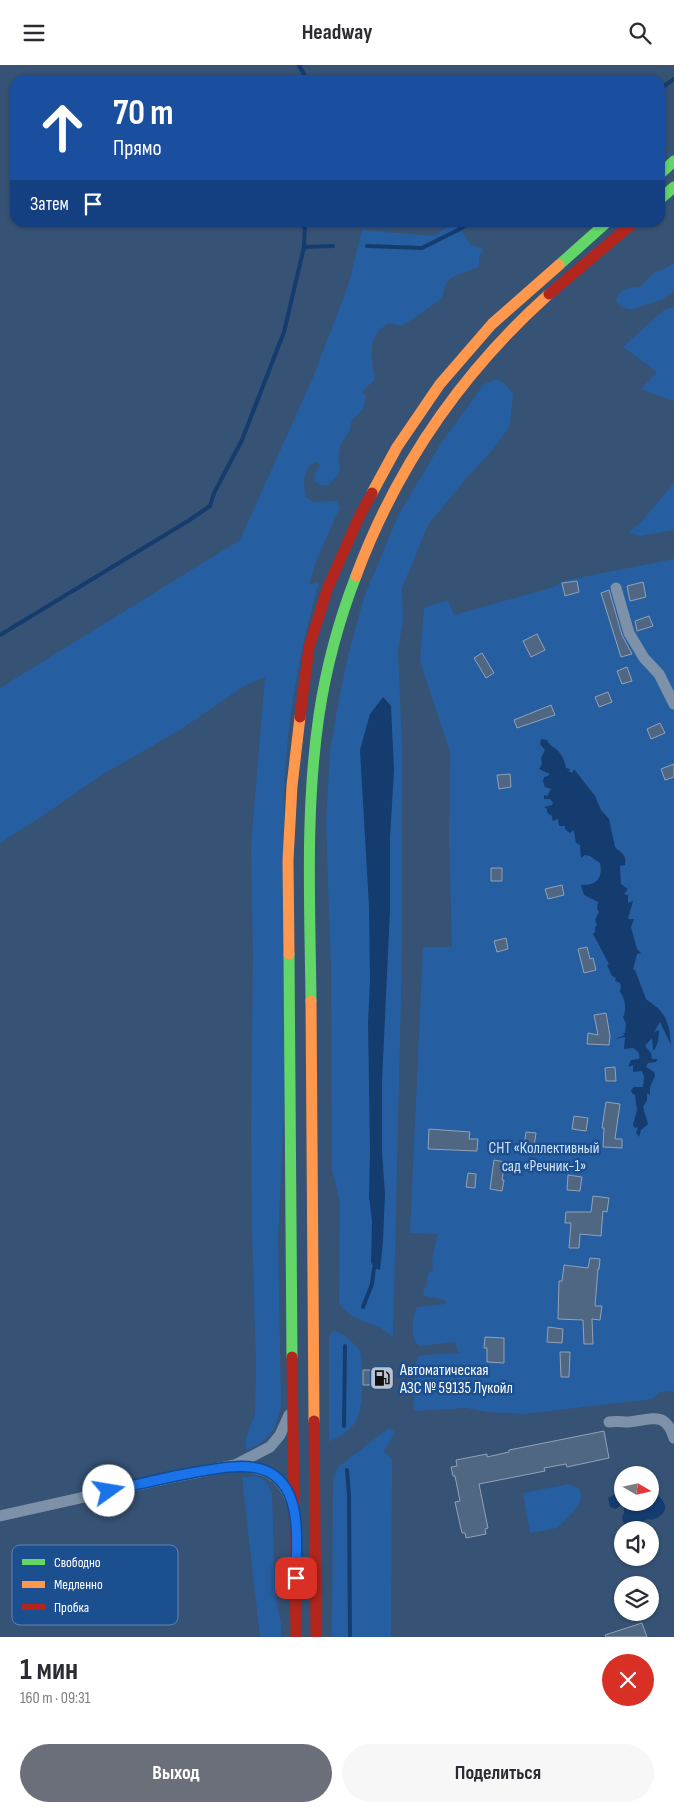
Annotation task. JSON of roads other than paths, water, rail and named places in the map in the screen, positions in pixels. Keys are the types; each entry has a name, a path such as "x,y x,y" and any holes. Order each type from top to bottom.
{"main road":[{"path":"296,1637 288,860 293,776 309,647 328,587 359,517 397,447 440,384 492,324 601,227"},
{"path":"316,1637 311,794 315,745 330,656 352,585 377,523 396,484 439,416 478,366 508,333 628,227"}],"street":[{"path":"616,588 629,633 644,658 659,674 674,704"},
{"path":"0,1516 179,1475 235,1465 264,1451 275,1442 286,1423 292,1391"},
{"path":"609,1422 658,1419 668,1425 674,1439"},
{"path":"235,1465 259,1469 277,1478 290,1496 295,1519"}],"waterway":[{"path":"299,65 304,75"},
{"path":"665,85 674,79"},
{"path":"0,635 210,506 214,493 242,440 284,332 304,247 305,227"},
{"path":"367,246 422,248 463,227"},
{"path":"304,247 333,246"},
{"path":"363,1307 372,1284 374,1268"},
{"path":"344,1426 345,1346"},
{"path":"347,1470 349,1495 350,1637"}],"place":[{"name":"Автоматическая АЗС № 59135 Лукойл","path":"382,1378"}],"park label":[{"name":"СНТ «Коллективный сад «Речник-1»","path":"544,1156"}]}
